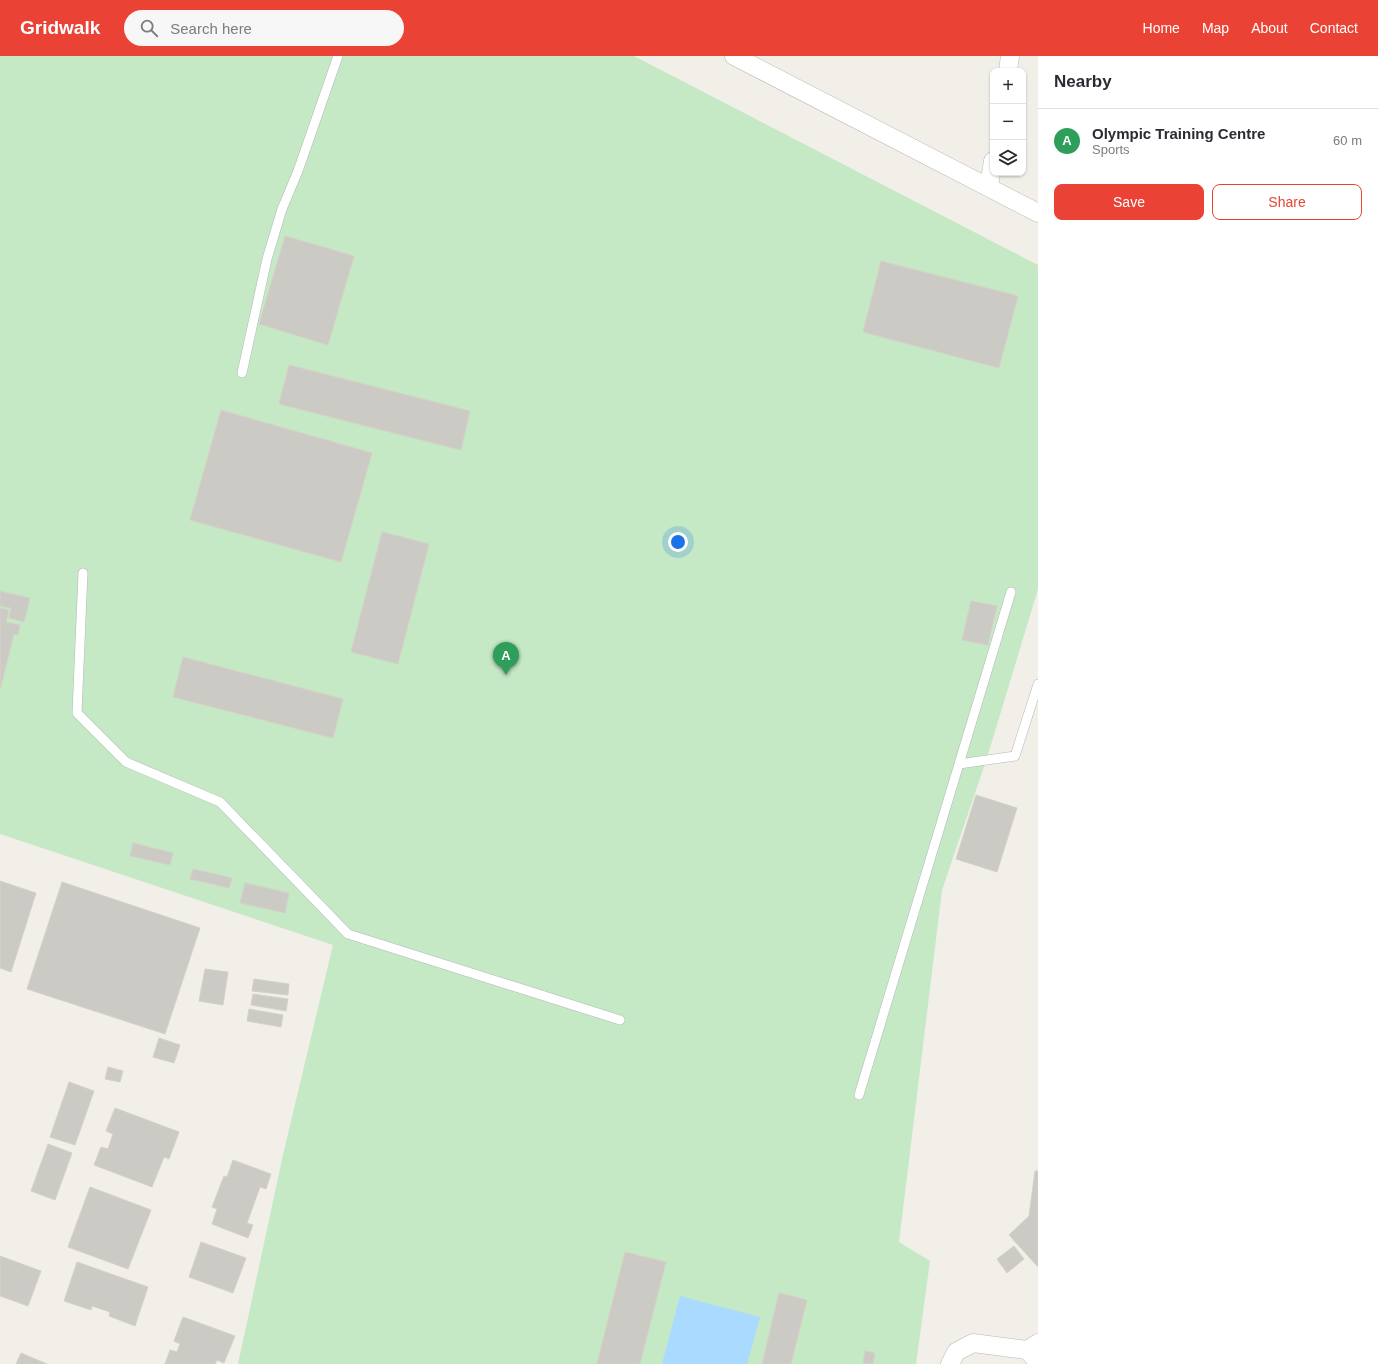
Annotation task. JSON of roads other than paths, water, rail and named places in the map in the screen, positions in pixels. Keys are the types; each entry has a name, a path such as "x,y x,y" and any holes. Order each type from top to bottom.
{"street":[{"path":"734,56 989,186 1038,213"},
{"path":"1008,68 1010,56"},
{"path":"989,186 991,176"},
{"path":"950,1364 956,1352 973,1343 1034,1352"}],"lane":[{"path":"242,373 269,252 282,209 298,171 338,56"},
{"path":"83,573 77,713 126,762 220,802 348,934 620,1020"},
{"path":"859,1095 1011,592"},
{"path":"959,764 1015,756 1038,684"}],"water":[{"path":"680,1296 760,1317 747,1364 662,1364"}],"place":[{"name":"Olympic Training Centre","path":"506,675"}]}
